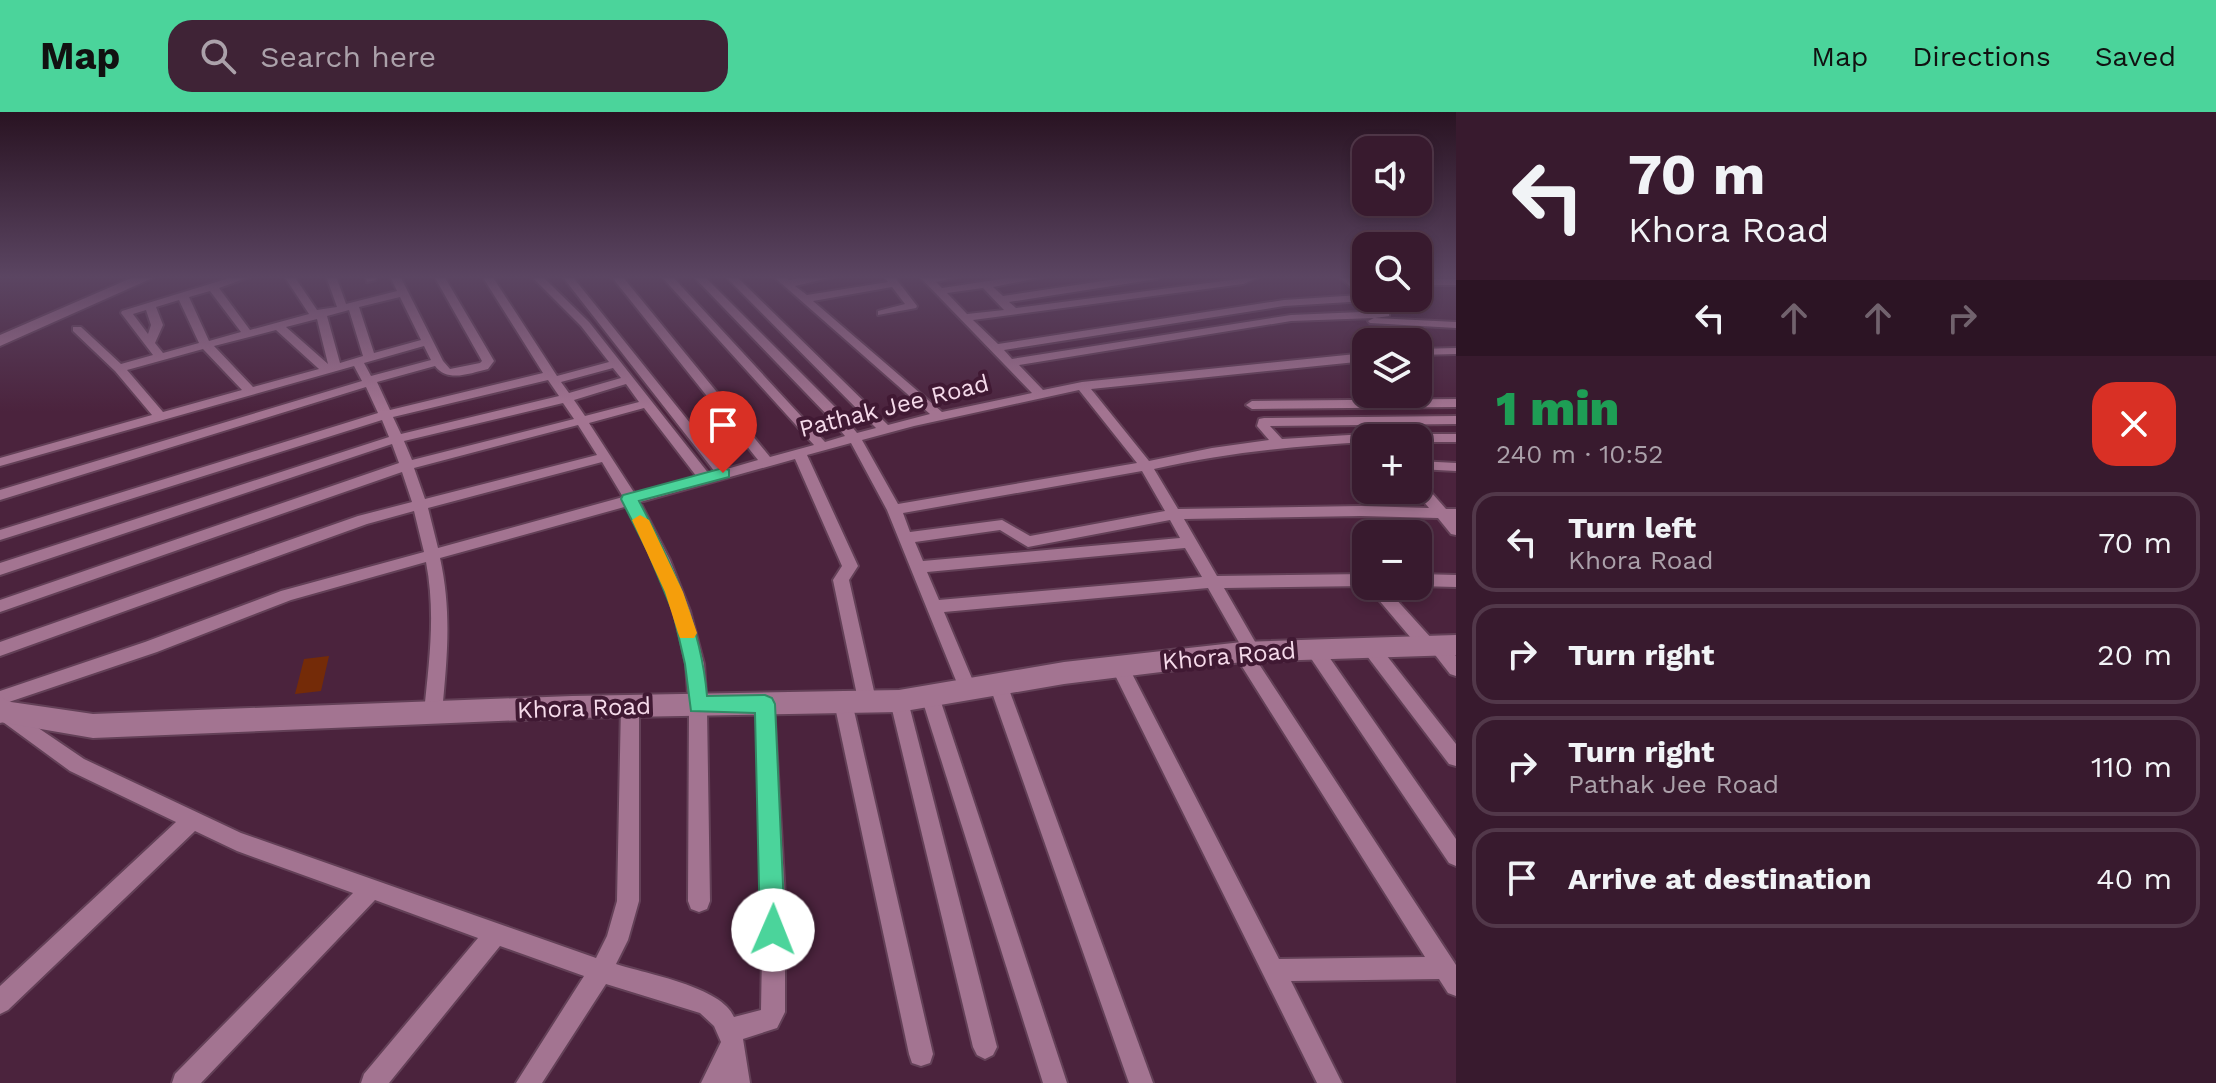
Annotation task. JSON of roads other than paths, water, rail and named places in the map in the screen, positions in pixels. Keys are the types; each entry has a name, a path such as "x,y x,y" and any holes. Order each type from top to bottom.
{"street":[{"path":"0,341 45,321"},
{"path":"130,321 160,357"},
{"path":"149,344 156,321"},
{"path":"195,321 205,344 251,392"},
{"path":"238,321 247,333"},
{"path":"119,368 290,321"},
{"path":"320,321 331,369"},
{"path":"352,321 370,381 395,439 434,553 441,639 433,713"},
{"path":"416,321 438,362 450,373 484,366 488,361 465,321"},
{"path":"517,321 629,499 657,552 682,612 695,664 698,705 699,901"},
{"path":"582,321 705,478"},
{"path":"603,321 723,473"},
{"path":"653,321 766,461"},
{"path":"708,321 822,446"},
{"path":"742,321 854,438 894,510 967,688"},
{"path":"776,321 885,429"},
{"path":"830,321 939,416"},
{"path":"971,321 1041,395"},
{"path":"997,348 1167,321"},
{"path":"1011,363 1270,321"},
{"path":"1421,321 1456,325"},
{"path":"277,325 331,369"},
{"path":"77,329 119,368 160,417"},
{"path":"0,462 427,342"},
{"path":"1432,352 1456,351"},
{"name":"Pathak Jee Road","path":"1,708 287,595 885,429 1082,386 1352,358"},
{"path":"0,495 438,362"},
{"path":"0,535 385,415 615,364"},
{"path":"0,569 395,439 567,398 627,380"},
{"path":"1082,386 1146,466 1213,582 1248,652 1451,976"},
{"path":"1252,405 1456,403"},
{"path":"0,606 405,466 646,404"},
{"path":"1279,443 1263,426 1264,422 1456,420"},
{"path":"1432,438 1456,438"},
{"path":"894,510 1212,452 1279,443 1352,439"},
{"path":"799,452 850,566 841,580 855,701 921,1054"},
{"path":"0,649 363,520 604,457"},
{"path":"1432,466 1456,467"},
{"path":"1432,499 1449,514 1456,530"},
{"path":"904,538 1002,525 1028,542 1175,514 1449,514"},
{"path":"917,567 1190,542"},
{"path":"933,607 1213,582 1352,580"},
{"path":"1432,580 1456,581"},
{"path":"1390,600 1440,645 1456,669"},
{"name":"Khora Road","path":"1,708 93,726 630,706 899,701 967,688 1248,652 1440,645"},
{"path":"1370,647 1456,758"},
{"path":"1314,649 1456,856"},
{"path":"1120,667 1330,1083"},
{"path":"998,684 1141,1083"},
{"path":"930,696 1055,1083"},
{"path":"899,701 985,1047"},
{"path":"713,1083 730,1037 769,1020 773,1012 774,898 765,704"},
{"path":"528,1083 601,971 617,940 628,901 630,706"},
{"path":"1,708 77,765 237,841 601,971 707,1004 723,1018 730,1037 738,1083"},
{"path":"0,1002 192,820"},
{"path":"184,1083 371,889"},
{"path":"373,1083 496,934"},
{"path":"1274,970 1451,976"}]}
